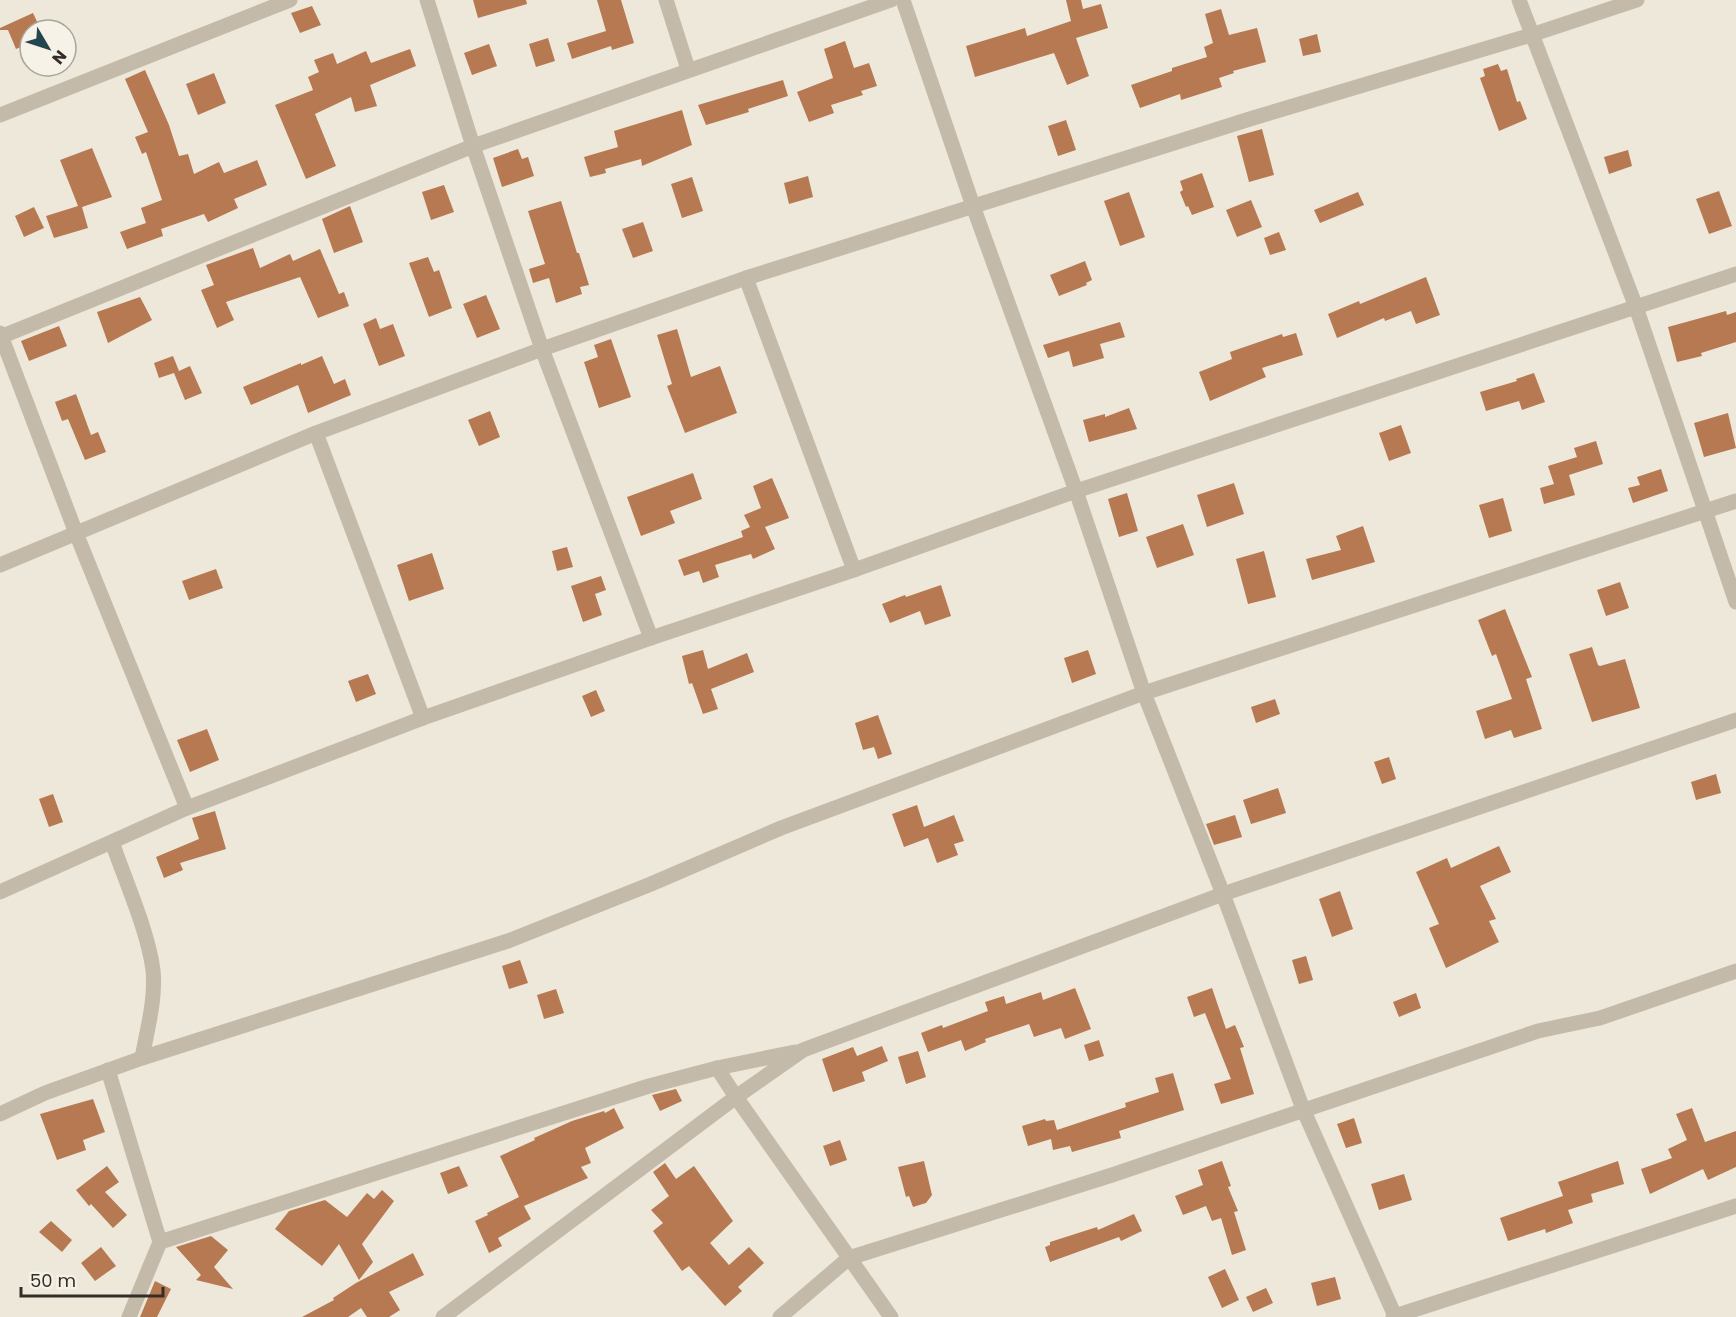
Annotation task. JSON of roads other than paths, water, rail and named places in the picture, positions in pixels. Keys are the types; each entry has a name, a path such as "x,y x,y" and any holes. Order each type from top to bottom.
{"street":[{"path":"0,115 290,0"},
{"path":"427,0 473,146 542,349 651,638"},
{"path":"666,0 688,69"},
{"path":"187,808 76,533 0,336 473,146 891,0"},
{"path":"903,0 973,206 1076,491 1144,693 1223,894 1303,1109 1394,1317 1736,1206"},
{"path":"1519,0 1636,307 1736,602"},
{"path":"0,565 316,433 542,349 746,278 1264,114 1531,35 1637,0"},
{"path":"0,892 187,808 423,718 1076,491 1736,274"},
{"path":"746,278 854,570"},
{"path":"316,433 423,718"},
{"path":"0,1114 45,1093 142,1058 508,941 651,884 781,828 1144,693 1736,501"},
{"path":"160,1242 638,1090 717,1068 803,1050 1143,926 1223,894 1736,720"},
{"path":"112,842 146,940 153,971 152,998 142,1058"},
{"path":"780,1317 849,1258 1112,1175 1538,1031 1600,1018 1736,971"},
{"path":"443,1317 736,1097 803,1050"},
{"path":"717,1068 891,1317"},
{"path":"108,1070 160,1242 129,1317"}]}
